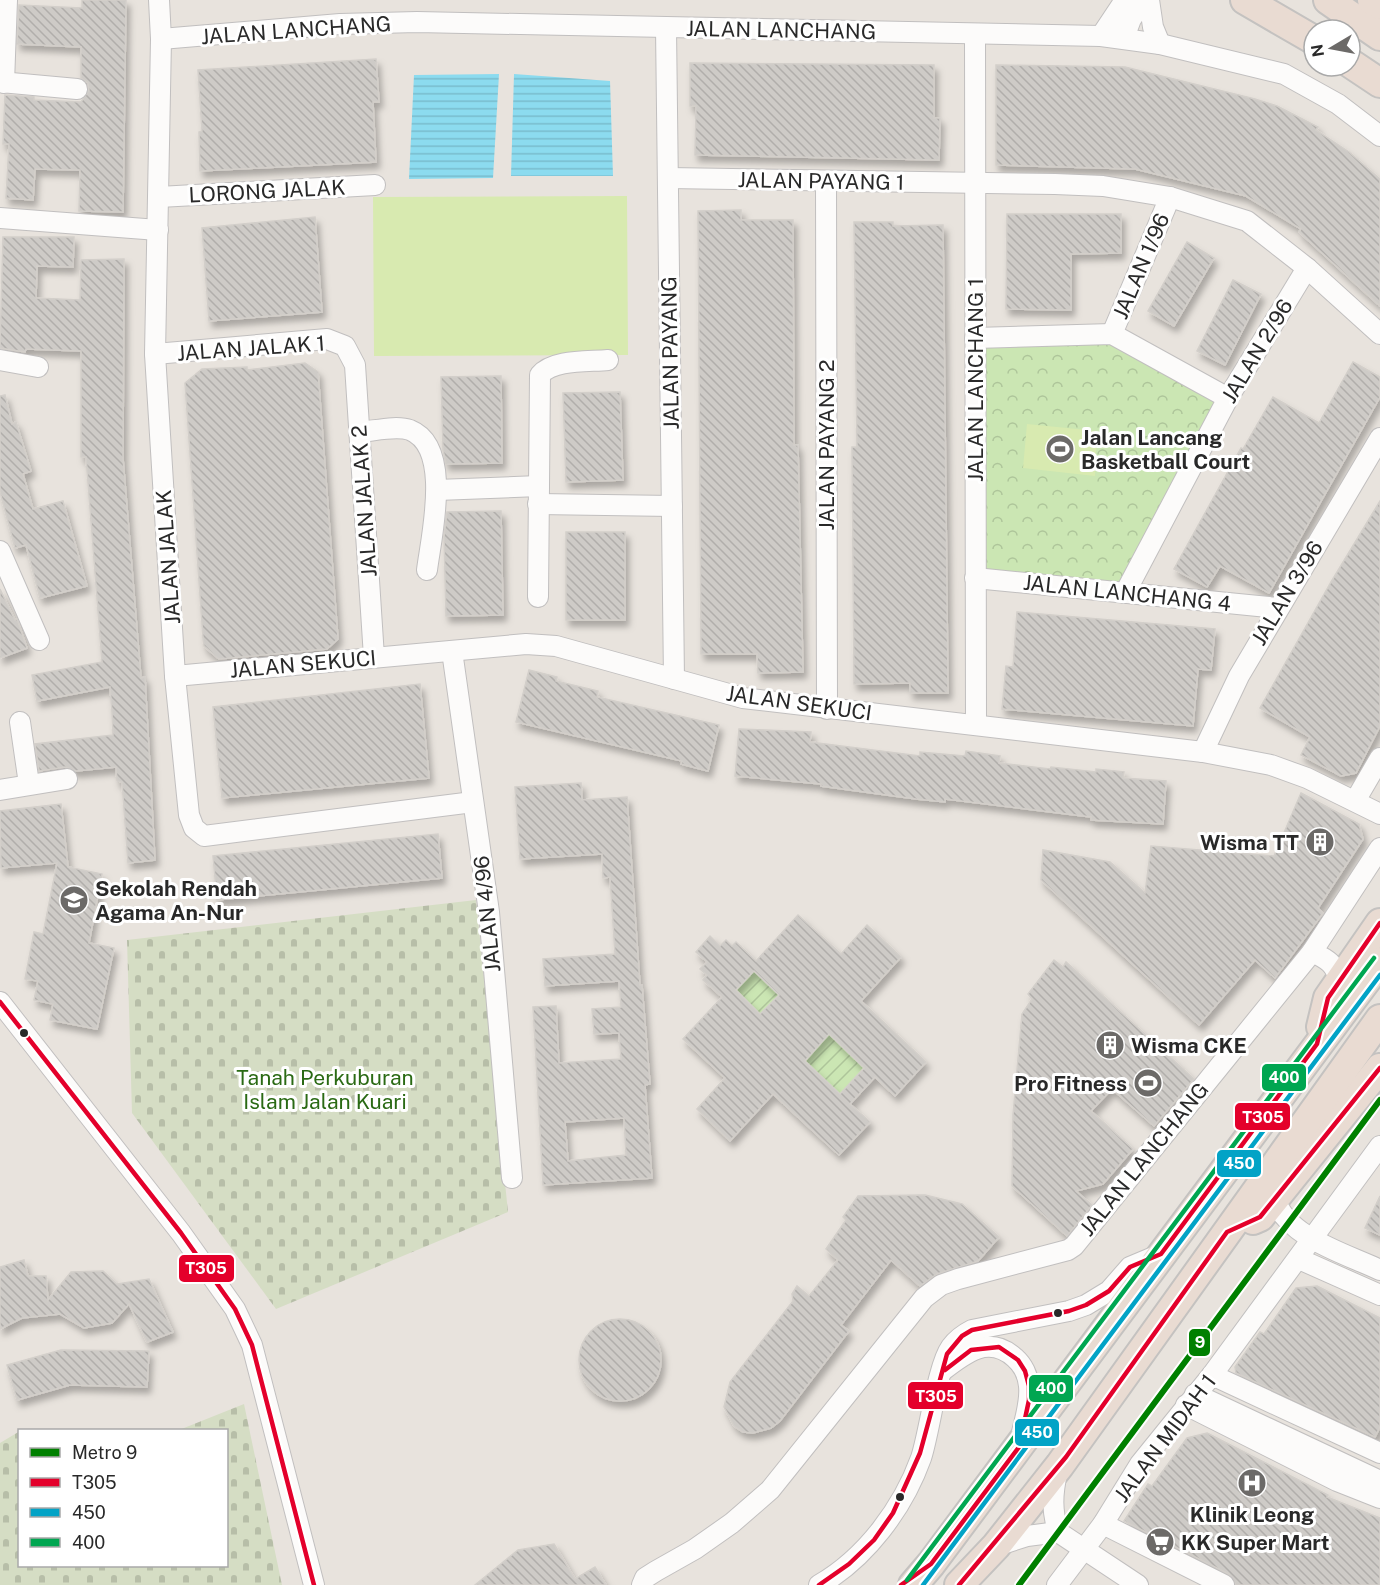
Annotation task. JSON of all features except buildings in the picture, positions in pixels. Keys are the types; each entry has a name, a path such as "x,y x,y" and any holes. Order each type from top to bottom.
{"highway":[{"path":"1245,0 1302,33"},
{"path":"1328,0 1380,36"},
{"path":"1372,0 1380,5"},
{"path":"1362,71 1380,83"},
{"path":"1317,1044 1328,998 1380,923"},
{"path":"913,1585 1019,1447 1380,962"},
{"path":"959,1585 996,1546 1060,1465 1380,1018"},
{"path":"1227,1232 1260,1218 1380,1068"},
{"path":"1337,1122 1380,1098"}],"street":[{"path":"7,0 2,82 77,89"},
{"name":"JALAN JALAK","path":"159,0 159,197 155,354 175,676 189,815 194,828 204,836 474,802"},
{"path":"1101,36 1125,0"},
{"path":"1124,38 1131,19 1144,0"},
{"path":"1149,0 1153,27 1160,44"},
{"name":"JALAN LANCHANG","path":"160,39 340,24 395,23 1101,36 1160,44 1284,74 1338,104 1380,136"},
{"name":"JALAN PAYANG","path":"666,28 674,679"},
{"name":"JALAN LANCHANG 1","path":"975,34 976,725"},
{"name":"JALAN PAYANG 1","path":"668,178 1103,186 1170,197 1247,221 1307,268 1380,334"},
{"name":"JALAN PAYANG 2","path":"826,181 827,708"},
{"name":"LORONG JALAK","path":"159,197 375,185"},
{"name":"JALAN 1/96","path":"1112,334 1170,197"},
{"path":"0,218 158,230"},
{"name":"JALAN 2/96","path":"1125,593 1228,398 1307,268"},
{"path":"975,338 1112,334 1228,398"},
{"name":"JALAN JALAK 1","path":"155,354 327,339 345,346"},
{"name":"JALAN JALAK 2","path":"345,346 355,366 374,657"},
{"path":"0,360 38,368"},
{"path":"538,597 540,375 562,364 608,360"},
{"path":"359,432 404,429 419,435 431,456 437,490 427,570"},
{"name":"JALAN 3/96","path":"1203,752 1239,676 1380,438"},
{"path":"437,490 538,495 672,506"},
{"path":"0,551 39,640"},
{"name":"JALAN LANCHANG 4","path":"975,578 1278,608"},
{"name":"JALAN SEKUCI","path":"175,676 526,644 556,646 743,698 1203,752 1271,765 1380,814"},
{"name":"JALAN 4/96","path":"452,651 489,912 512,1178"},
{"path":"20,722 29,784"},
{"path":"1355,801 1380,758"},
{"path":"0,790 68,779"},
{"name":"JALAN LANCHANG","path":"642,1585 645,1578 695,1549 732,1523 770,1490 924,1298 941,1285 958,1279 1068,1250 1074,1246 1312,952 1380,848"},
{"path":"1312,952 1328,960 1337,969 1339,981"},
{"path":"0,1002 181,1233 236,1310 252,1345 314,1585"},
{"name":"JALAN MIDAH 1","path":"1057,1585 1103,1524 1140,1464 1212,1375 1380,1146"},
{"path":"1275,1198 1285,1220 1313,1239 1380,1270"},
{"path":"819,1585 873,1540 905,1494 921,1457 942,1371 952,1346 972,1330 1069,1311 1086,1305 1109,1291 1130,1267 1161,1254"},
{"path":"1299,1259 1380,1295"},
{"path":"942,1371 960,1356 981,1347 999,1347 1018,1360 1025,1371 1029,1386 1019,1447"},
{"path":"1212,1375 1376,1452 1373,1478 1341,1473"},
{"path":"1191,1400 1341,1473 1380,1498"},
{"path":"1058,1533 1053,1511 1053,1494 1060,1465"},
{"path":"1103,1524 1224,1585"},
{"path":"996,1546 1027,1536 1058,1533 1138,1585"}],"green space":[{"path":"627,196 628,355 374,356 373,197"},
{"path":"1112,334 1228,398 1125,593 975,578 975,338"},
{"name":"Jalan Lancang Basketball Court","path":"1027,424 1097,431 1095,476 1023,468"},
{"name":"Tanah Perkuburan Islam Jalan Kuari","path":"476,900 508,1212 276,1309 132,1113 127,940"},
{"path":"754,971 779,995 760,1014 736,990"},
{"path":"829,1034 864,1068 840,1094 805,1061"},
{"path":"244,1404 282,1585 0,1585 0,1443 18,1432 18,1567 228,1567 228,1429 182,1429"}],"water":[{"path":"499,74 493,178 409,179 414,75"},
{"path":"514,74 610,81 613,176 511,176"}],"metro line":[{"name":"9","path":"1019,1585 1380,1100"}],"transit line":[{"name":"T305","path":"819,1585 849,1564 874,1540 893,1513 920,1453 947,1354 962,1336 972,1330 1069,1311 1086,1305 1109,1291 1130,1267 1161,1254 1317,1044 1328,998 1380,923"},
{"name":"400","path":"907,1580 1374,958"},
{"name":"450","path":"923,1585 1380,975"},
{"name":"T305","path":"0,1002 181,1233 235,1309 252,1345 314,1585"},
{"name":"T305","path":"959,1585 1066,1457 1227,1232 1260,1217 1380,1068"},
{"name":"T305","path":"901,1585 931,1564 1019,1447 1029,1400 1029,1386 1025,1371 1018,1360 999,1347 971,1350 945,1370"}],"place":[{"name":"Jalan Lancang Basketball Court","path":"1060,449"},
{"name":"Wisma TT","path":"1320,842"},
{"name":"Sekolah Rendah Agama An-Nur","path":"74,900"},
{"name":"Wisma CKE","path":"1110,1045"},
{"name":"Pro Fitness","path":"1148,1083"},
{"name":"Klinik Leong","path":"1252,1483"},
{"name":"KK Super Mart","path":"1160,1542"}]}
